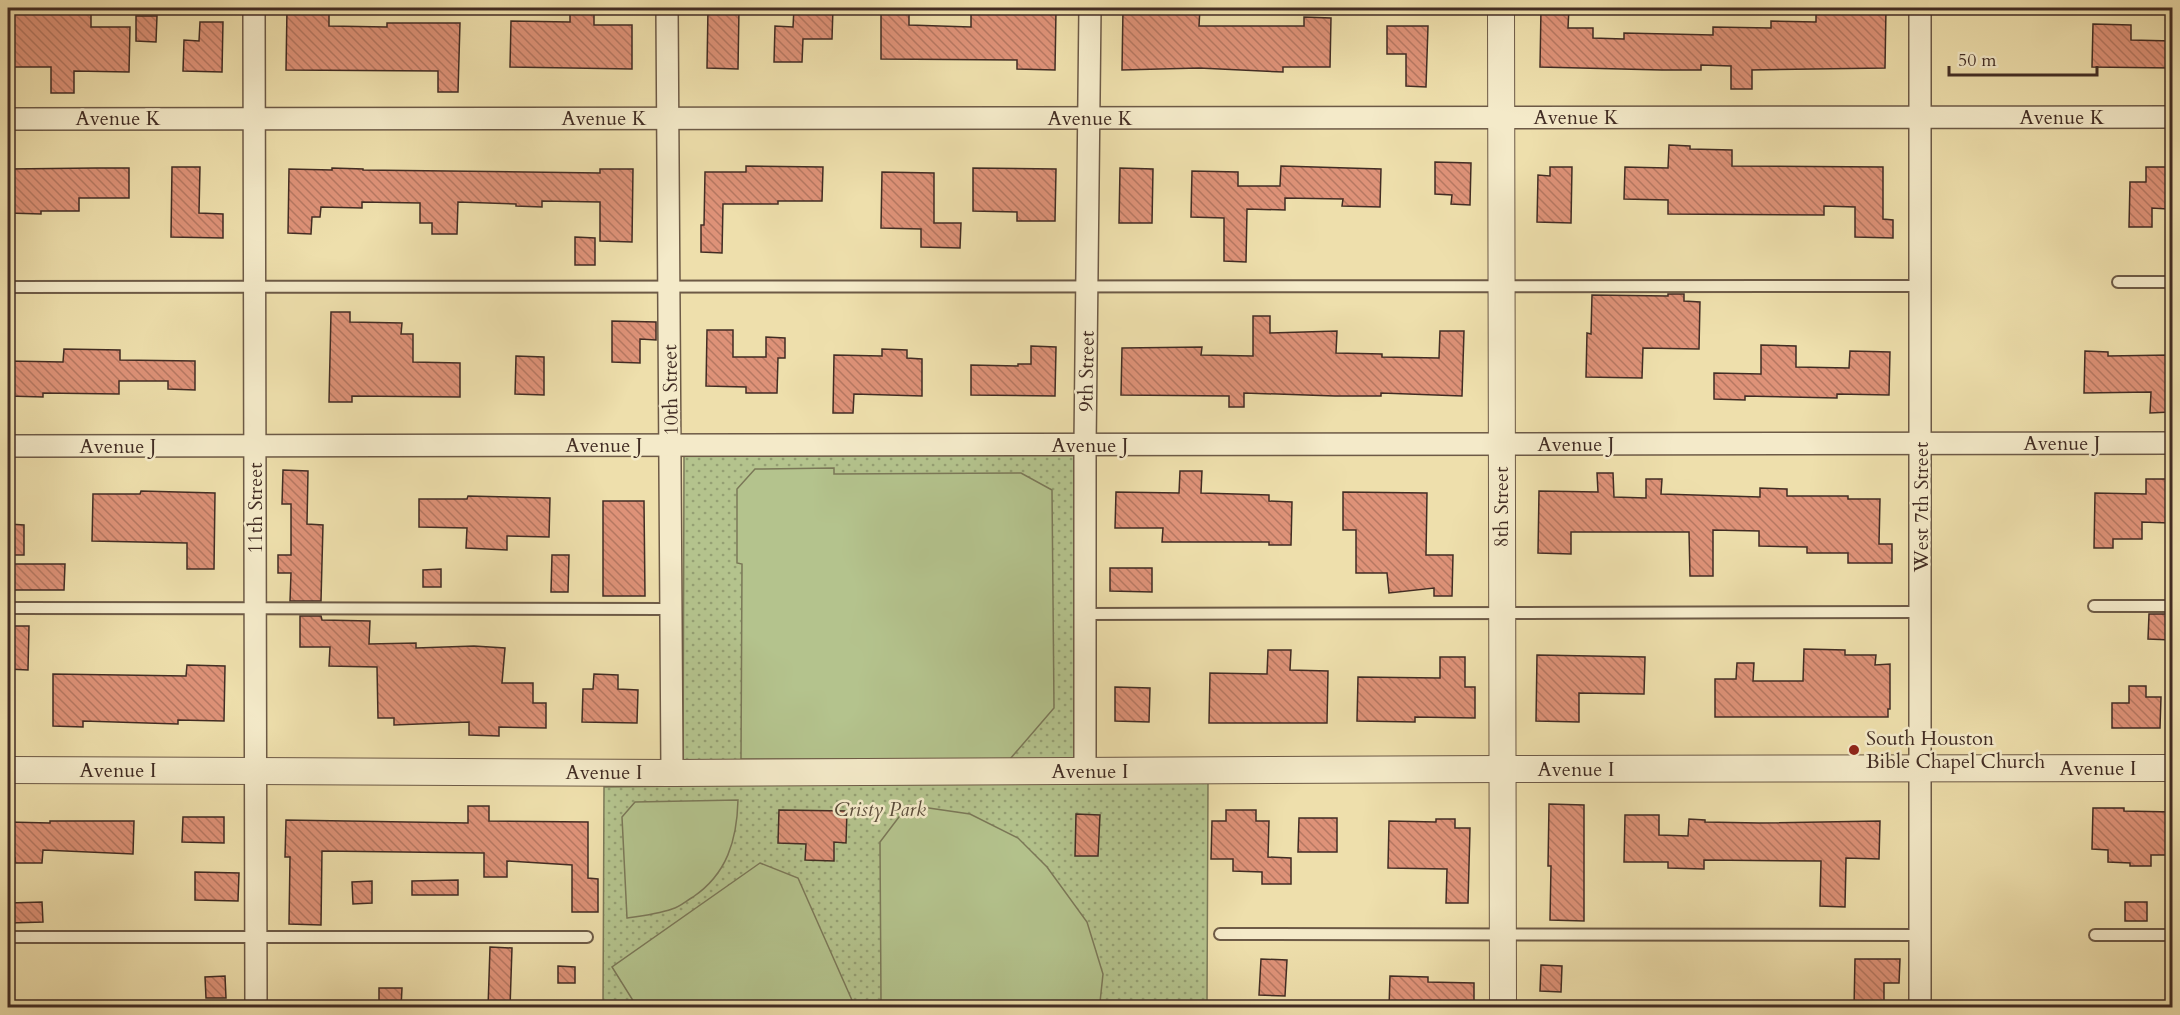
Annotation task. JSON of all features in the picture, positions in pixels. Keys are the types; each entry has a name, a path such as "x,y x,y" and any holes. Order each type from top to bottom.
{"street":[{"name":"11th Street","path":"254,8 255,1008"},
{"name":"10th Street","path":"667,8 672,773"},
{"name":"9th Street","path":"1085,771 1084,445 1090,8"},
{"name":"8th Street","path":"1501,8 1503,1008"},
{"name":"West 7th Street","path":"1920,8 1920,1008"},
{"name":"Avenue K","path":"8,118 2172,117"},
{"name":"Avenue J","path":"8,446 2172,443"},
{"name":"Avenue I","path":"8,770 672,773 2172,768"}],"lane":[{"path":"2118,282 2172,282"},
{"path":"8,287 1921,286"},
{"path":"2094,606 2172,606"},
{"path":"8,608 671,609"},
{"path":"1084,614 1921,612"},
{"path":"1220,934 1920,936"},
{"path":"2095,935 2172,935"},
{"path":"8,937 587,937"}],"green space":[{"name":"Cristy Park","path":"684,455 1075,455 1076,779 1208,780 1207,1007 603,1008 604,787 683,786"},
{"path":"834,468 834,474 1021,473 1052,490 1054,708 1010,759 741,759 742,564 737,563 737,489 755,469"},
{"path":"738,800 735,829 728,855 722,867 705,888 678,907 656,914 627,918 622,817 635,802"},
{"path":"908,805 970,814 1018,838 1047,867 1087,922 1103,974 1100,1002 1087,1008 888,1008 881,1002 880,842"},
{"path":"760,863 798,878 855,1007 637,1007 612,967"}],"building":[{"path":"15,8 91,8 91,27 130,27 129,72 74,71 74,93 51,93 51,67 8,67 8,14 16,13"},
{"path":"287,8 329,8 329,26 387,27 387,23 460,23 458,92 438,92 438,71 286,70"},
{"path":"708,8 739,8 738,69 707,68"},
{"path":"794,8 833,8 832,39 803,39 802,62 774,62 775,26 793,27"},
{"path":"881,8 909,8 909,25 971,27 971,9 1056,10 1055,70 1017,69 1017,60 881,59"},
{"path":"1123,8 1200,8 1199,26 1304,26 1304,17 1331,18 1330,67 1283,67 1283,72 1199,68 1122,70"},
{"path":"1541,8 1569,8 1568,28 1593,28 1593,38 1624,39 1624,33 1713,35 1713,27 1771,28 1771,21 1816,22 1816,8 1886,8 1885,68 1752,70 1752,89 1731,89 1731,66 1701,65 1701,70 1540,67"},
{"path":"570,12 594,12 594,25 632,25 632,69 510,67 511,21 570,22"},
{"path":"136,16 157,16 156,42 136,41"},
{"path":"200,22 223,22 222,72 183,71 184,40 199,41"},
{"path":"2093,24 2131,25 2131,40 2172,41 2172,68 2092,67"},
{"path":"1387,26 1428,26 1426,87 1406,86 1406,54 1387,54"},
{"path":"1669,145 1690,146 1690,149 1732,150 1732,166 1883,167 1883,219 1893,220 1893,238 1855,237 1855,207 1824,206 1824,215 1668,214 1668,200 1624,199 1625,167 1668,168"},
{"path":"1435,162 1471,163 1470,205 1451,204 1452,195 1435,194"},
{"path":"746,166 823,167 822,201 723,204 722,253 701,252 705,172 746,172"},
{"path":"1281,166 1381,169 1380,207 1342,206 1343,199 1285,198 1285,210 1247,209 1246,262 1224,261 1224,218 1191,217 1192,171 1238,172 1238,186 1280,186"},
{"path":"172,167 200,167 199,213 223,214 223,238 171,237"},
{"path":"1550,167 1572,167 1571,223 1537,222 1538,175 1550,176"},
{"path":"2146,167 2168,167 2167,209 2152,208 2152,227 2129,227 2130,182 2146,182"},
{"path":"129,168 129,198 79,198 79,211 41,211 41,214 8,213 8,169"},
{"path":"332,168 600,173 600,169 633,169 632,242 600,241 600,202 542,201 542,207 458,202 457,234 432,234 432,223 420,223 420,203 362,202 362,208 321,207 320,217 312,217 311,234 288,233 289,169 332,170"},
{"path":"973,168 1056,169 1055,221 1017,221 1017,212 973,211"},
{"path":"1120,168 1153,169 1152,223 1119,223"},
{"path":"882,172 934,173 934,223 961,223 960,248 921,247 921,229 881,228"},
{"path":"575,237 595,238 595,265 575,265"},
{"path":"1668,294 1684,294 1684,301 1700,302 1699,349 1643,348 1642,378 1586,377 1587,333 1591,334 1592,295 1668,296"},
{"path":"331,312 350,312 350,322 402,323 401,334 413,334 413,362 460,363 460,397 352,396 352,402 329,402"},
{"path":"1253,316 1270,316 1270,333 1337,331 1336,353 1382,354 1382,357 1439,358 1440,331 1464,331 1462,396 1381,393 1381,396 1335,396 1244,393 1244,407 1229,407 1229,396 1121,395 1122,348 1202,347 1201,355 1253,356"},
{"path":"612,321 656,322 656,340 640,339 640,363 612,362"},
{"path":"707,330 733,330 733,357 766,357 766,337 785,338 785,358 778,358 777,393 746,393 746,387 706,386"},
{"path":"1761,345 1796,346 1796,367 1849,368 1850,351 1890,352 1889,395 1837,394 1837,398 1745,396 1745,400 1714,399 1714,373 1761,374"},
{"path":"1031,346 1056,347 1055,396 971,395 971,365 1031,364"},
{"path":"64,349 120,350 120,360 195,361 195,390 168,389 168,381 119,381 119,394 43,393 43,397 8,396 8,361 63,362"},
{"path":"882,349 907,350 907,358 922,359 922,396 854,394 853,413 833,413 834,355 882,356"},
{"path":"2085,351 2108,352 2108,356 2170,355 2170,412 2150,413 2151,392 2084,393"},
{"path":"516,356 544,357 544,395 515,394"},
{"path":"283,470 308,471 307,524 323,525 321,601 290,601 291,573 278,573 278,555 291,555 291,504 282,504"},
{"path":"1180,471 1202,471 1201,493 1269,495 1269,501 1292,502 1291,545 1269,545 1269,542 1162,542 1163,528 1115,528 1116,492 1179,493"},
{"path":"1597,473 1613,473 1614,497 1646,498 1646,479 1662,479 1661,494 1760,497 1760,488 1787,489 1787,496 1848,496 1848,499 1880,499 1879,544 1892,544 1892,563 1848,563 1848,553 1807,553 1807,547 1759,546 1759,531 1713,530 1713,576 1690,576 1689,532 1571,532 1571,554 1538,553 1539,491 1598,492"},
{"path":"2146,479 2169,479 2169,523 2142,522 2142,539 2113,539 2113,548 2094,548 2095,493 2146,494"},
{"path":"141,491 215,493 214,569 187,569 187,543 92,541 93,494 140,494"},
{"path":"1343,492 1427,493 1426,555 1453,555 1452,596 1434,596 1434,588 1389,593 1387,573 1356,573 1356,530 1343,530"},
{"path":"468,496 550,498 549,537 507,536 507,550 466,548 467,528 419,527 419,499 467,499"},
{"path":"603,501 644,501 645,596 603,596"},
{"path":"8,524 24,525 24,555 8,555"},
{"path":"552,555 569,555 568,592 551,592"},
{"path":"11,564 65,564 64,590 11,590"},
{"path":"1110,568 1152,568 1152,592 1110,591"},
{"path":"441,569 441,587 423,587 423,570"},
{"path":"2149,614 2171,614 2171,640 2148,639"},
{"path":"300,616 321,616 322,620 370,621 369,644 416,643 416,648 474,646 505,648 502,683 533,683 533,703 546,703 546,728 499,727 499,736 469,735 469,722 394,725 394,718 378,718 377,667 329,666 330,647 300,647"},
{"path":"8,626 29,626 28,670 8,669"},
{"path":"1804,649 1845,650 1845,655 1876,655 1875,665 1890,664 1888,717 1715,717 1715,679 1736,679 1737,663 1754,663 1753,681 1803,681"},
{"path":"1268,650 1291,650 1290,670 1328,671 1327,723 1209,723 1210,673 1267,674"},
{"path":"1537,655 1645,657 1644,694 1579,693 1579,722 1536,721"},
{"path":"1440,657 1465,657 1465,687 1475,687 1475,718 1415,717 1415,722 1357,721 1358,677 1440,678"},
{"path":"187,665 225,666 224,721 178,720 178,724 83,721 83,727 53,726 53,674 186,676"},
{"path":"594,674 618,675 618,689 638,690 637,723 582,722 583,689 593,689"},
{"path":"2129,686 2146,686 2146,697 2161,697 2160,728 2112,728 2112,703 2129,703"},
{"path":"1115,687 1150,688 1149,722 1115,721"},
{"path":"1549,804 1584,805 1584,921 1550,920"},
{"path":"468,806 489,806 489,821 588,822 588,878 598,879 598,912 572,912 572,865 507,861 507,877 484,877 484,853 322,851 321,925 289,924 290,857 285,857 286,820 468,823"},
{"path":"2093,808 2172,812 2172,855 2151,855 2151,866 2130,866 2130,863 2108,862 2108,850 2092,849"},
{"path":"779,810 847,811 846,843 834,842 834,861 805,860 806,844 778,843"},
{"path":"1226,810 1256,810 1256,821 1269,821 1268,857 1291,858 1291,884 1262,884 1262,872 1233,871 1233,859 1211,859 1212,821 1226,821"},
{"path":"1076,814 1100,815 1098,856 1075,856"},
{"path":"1625,815 1659,815 1659,835 1688,836 1689,819 1705,820 1705,822 1759,823 1880,821 1879,859 1846,858 1845,907 1820,906 1821,861 1704,860 1704,869 1668,868 1668,862 1624,862"},
{"path":"183,817 224,817 224,843 182,842"},
{"path":"1299,818 1337,818 1337,852 1298,852"},
{"path":"1436,819 1455,819 1455,828 1470,828 1468,903 1446,903 1447,869 1388,868 1389,821 1436,822"},
{"path":"50,821 134,821 133,854 43,850 42,863 15,863 15,858 8,858 8,822 50,823"},
{"path":"195,872 239,873 238,901 195,900"},
{"path":"458,880 458,895 412,895 412,881"},
{"path":"372,881 372,903 353,904 352,882"},
{"path":"42,902 43,922 10,923 9,903"},
{"path":"2125,902 2147,902 2147,921 2125,921"},
{"path":"490,947 512,948 510,1008 488,1008"},
{"path":"1261,959 1287,960 1285,996 1259,995"},
{"path":"1855,959 1900,959 1899,983 1884,983 1884,1008 1854,1008"},
{"path":"1541,965 1562,966 1561,992 1540,991"},
{"path":"558,966 575,967 575,983 558,983"},
{"path":"225,976 226,998 206,998 205,977"},
{"path":"1390,976 1428,977 1428,982 1474,983 1474,1008 1389,1008"},
{"path":"379,988 402,988 401,1008 379,1008"}],"place":[{"name":"South Houston Bible Chapel Church","path":"1854,750"}]}
